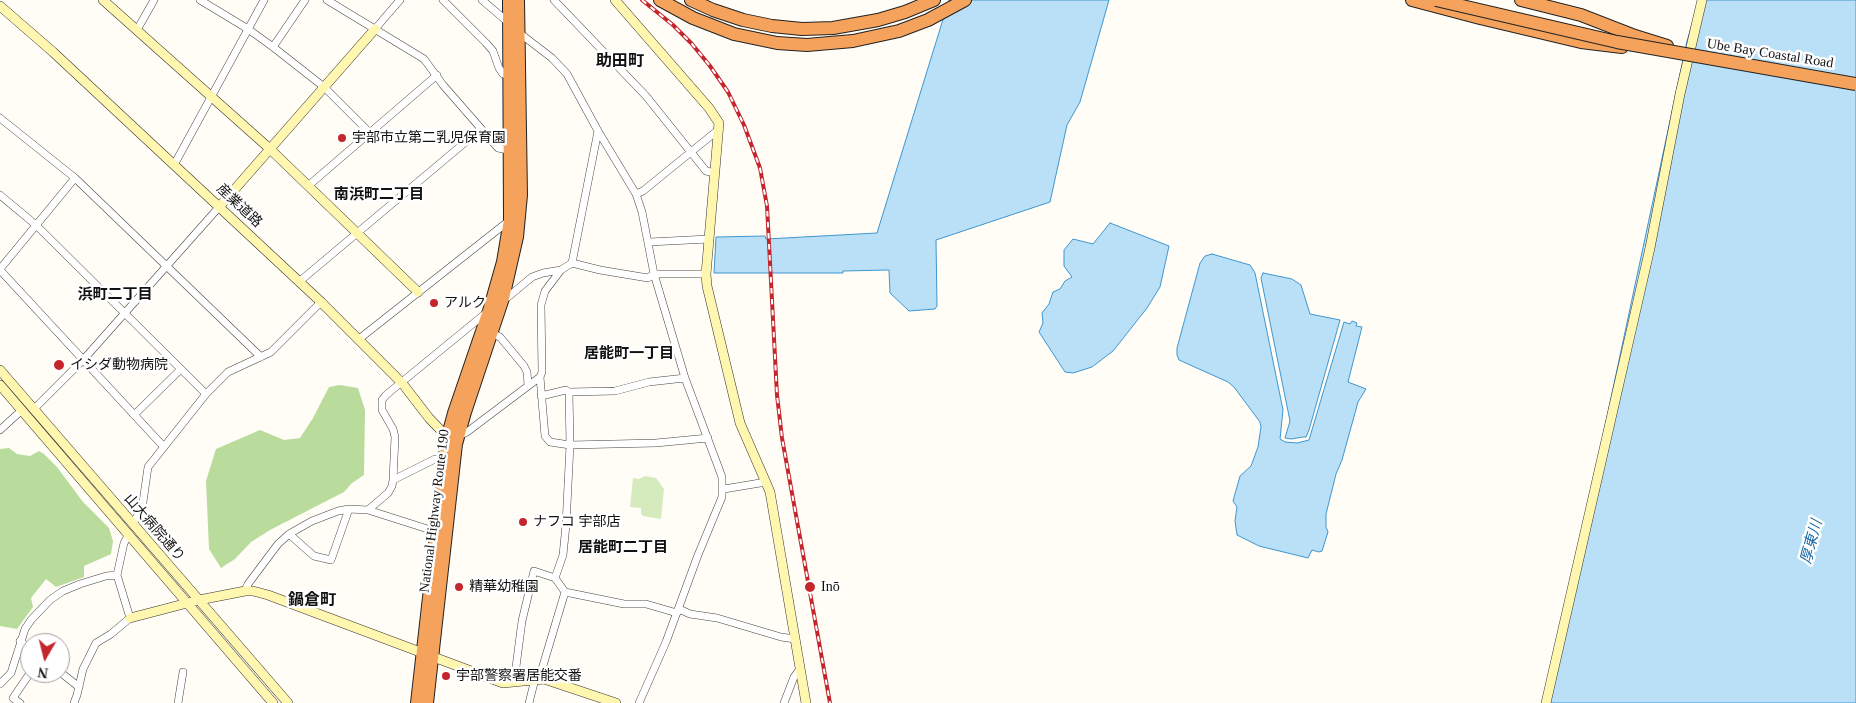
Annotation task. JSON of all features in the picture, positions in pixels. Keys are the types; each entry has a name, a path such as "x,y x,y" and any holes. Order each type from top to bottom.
{"highway":[{"name":"National Highway Route 190","path":"427,703 427,655 445,458 454,440 491,333 510,220 515,151 514,28 509,0"},
{"name":"National Highway Route 190","path":"417,703 427,655 454,440 454,413 510,273 519,217 510,76 518,0"},
{"path":"660,0 692,18 734,34 777,43 807,45 853,42 899,31 928,20 965,0"},
{"path":"691,0 742,20 802,29 833,28 862,24 905,12 934,0"},
{"path":"1412,0 1592,44 1689,53"},
{"name":"Ube Bay Coastal Road","path":"1436,0 1557,29 1856,84"},
{"name":"Ube Bay Coastal Road","path":"1470,0 1548,22 1689,53"},
{"path":"1521,0 1581,15 1641,38 1689,53"}],"street":[{"path":"103,0 270,149 418,292"},
{"path":"137,30 154,0"},
{"path":"200,0 248,29 273,47 324,87 369,132"},
{"path":"174,165 264,0"},
{"path":"273,47 305,0"},
{"path":"327,0 424,59 443,85 498,148 515,151"},
{"path":"34,409 83,360 400,0"},
{"path":"443,0 486,43 493,51 499,68 504,74 510,76"},
{"path":"482,0 552,58 567,74 598,131 636,194 649,242 654,274 684,378 722,478 724,489 722,497 698,555 678,611 639,703"},
{"path":"554,0 646,96 706,171 715,174"},
{"path":"615,0 719,123 706,274 707,286 740,423 766,482 773,506 806,703"},
{"path":"1546,703 1648,258 1689,53 1702,0"},
{"name":"産業道路","path":"0,6 53,52 322,302 402,383 454,440"},
{"path":"1689,53 1856,79"},
{"path":"308,186 437,75"},
{"path":"0,118 75,178 262,357"},
{"path":"300,281 481,129"},
{"path":"636,194 643,191 718,130"},
{"path":"572,263 598,131"},
{"path":"75,178 0,270 164,448"},
{"path":"0,195 36,224 206,394"},
{"path":"359,339 510,220"},
{"path":"649,242 709,239"},
{"path":"510,273 516,283 543,273 560,270 572,263 648,278 654,274 706,274"},
{"path":"560,270 545,291 541,305 541,396 545,436 550,442 570,445 656,443 708,438"},
{"path":"368,510 388,493 393,480 395,437 393,429 382,410 382,400 528,280"},
{"path":"132,523 142,509 148,467 206,394 228,372 271,352 322,302"},
{"path":"491,333 500,337 524,366 528,372 528,385"},
{"path":"134,415 181,369"},
{"name":"山大病院通り","path":"0,370 288,703"},
{"path":"454,440 468,432 540,377"},
{"path":"541,396 566,390 569,392 616,390 649,382 684,378"},
{"name":"山大病院通り","path":"0,385 274,703"},
{"path":"555,578 563,555 565,542 570,445 569,392"},
{"path":"0,430 22,410"},
{"path":"393,480 436,459 445,458"},
{"path":"724,489 766,482"},
{"path":"245,591 248,584 278,544 288,534 338,511 349,509 368,510 437,532"},
{"path":"288,534 314,556 331,560 349,509"},
{"path":"129,534 124,544 117,575 130,618"},
{"path":"514,682 522,620 534,571 555,578 565,592 624,604 646,604 717,618 781,637 795,639"},
{"path":"24,633 31,620 56,596 90,580 117,575"},
{"path":"74,703 83,669 96,643 111,634 130,618 199,600 254,591 503,683 537,679 562,684 616,703"},
{"path":"529,703 565,592"},
{"path":"0,684 11,673 20,641"},
{"path":"784,703 794,677 800,669"},
{"path":"178,703 183,672"},
{"path":"70,680 79,687"},
{"path":"20,703 13,698 23,683"}],"green space":[{"path":"340,385 358,388 365,410 364,475 352,483 344,492 270,530 251,542 235,559 221,568 209,549 206,481 216,449 260,430 284,440 300,438 329,387"},
{"path":"9,448 17,454 30,456 39,451 44,454 57,467 83,502 109,528 113,541 111,554 84,566 84,577 56,587 46,579 31,598 33,607 17,629 0,626 0,449"},
{"path":"645,476 656,478 664,489 661,519 643,516 641,508 630,507 633,478 639,479"}],"water":[{"path":"949,0 1109,0 1080,102 1067,125 1050,202 936,240 937,306 935,309 909,311 890,293 889,270 843,271 843,273 714,273 716,237 765,236 766,239 877,233"},
{"name":"厚東川","path":"1699,0 1856,0 1856,703 1546,703 1687,41"},
{"path":"1110,223 1169,246 1160,287 1147,308 1113,351 1092,367 1073,373 1065,372 1039,332 1043,323 1042,313 1049,304 1053,292 1060,289 1065,281 1072,277 1064,266 1064,250 1073,239 1093,244"},
{"path":"1212,254 1250,265 1255,273 1283,410 1280,439 1285,442 1297,443 1309,440 1344,322 1350,324 1352,321 1357,323 1356,326 1362,327 1348,382 1366,389 1358,402 1342,460 1336,474 1326,514 1328,532 1322,551 1312,550 1308,558 1259,546 1237,535 1235,521 1237,507 1233,501 1240,476 1251,466 1258,447 1260,422 1234,387 1228,382 1179,360 1177,355 1177,348 1200,263 1205,256"},
{"path":"1263,273 1292,279 1301,285 1310,314 1340,320 1306,437 1285,438 1290,421 1261,278"}],"railway":[{"path":"642,0 673,25 710,66 728,92 744,125 760,168 767,206 777,395 782,438 830,703"}],"place":[{"name":"宇部市立第二乳児保育園","path":"342,138"},
{"name":"アルク","path":"434,303"},
{"name":"イシダ動物病院","path":"59,365"},
{"name":"ナフコ 宇部店","path":"523,522"},
{"name":"精華幼稚園","path":"459,587"},
{"name":"Inō","path":"810,587"},
{"name":"宇部警察署居能交番","path":"446,676"}],"district":[{"name":"助田町","path":"620,62"},
{"name":"南浜町二丁目","path":"379,195"},
{"name":"浜町二丁目","path":"115,295"},
{"name":"居能町一丁目","path":"629,354"},
{"name":"居能町二丁目","path":"623,548"},
{"name":"鍋倉町","path":"312,601"}]}
